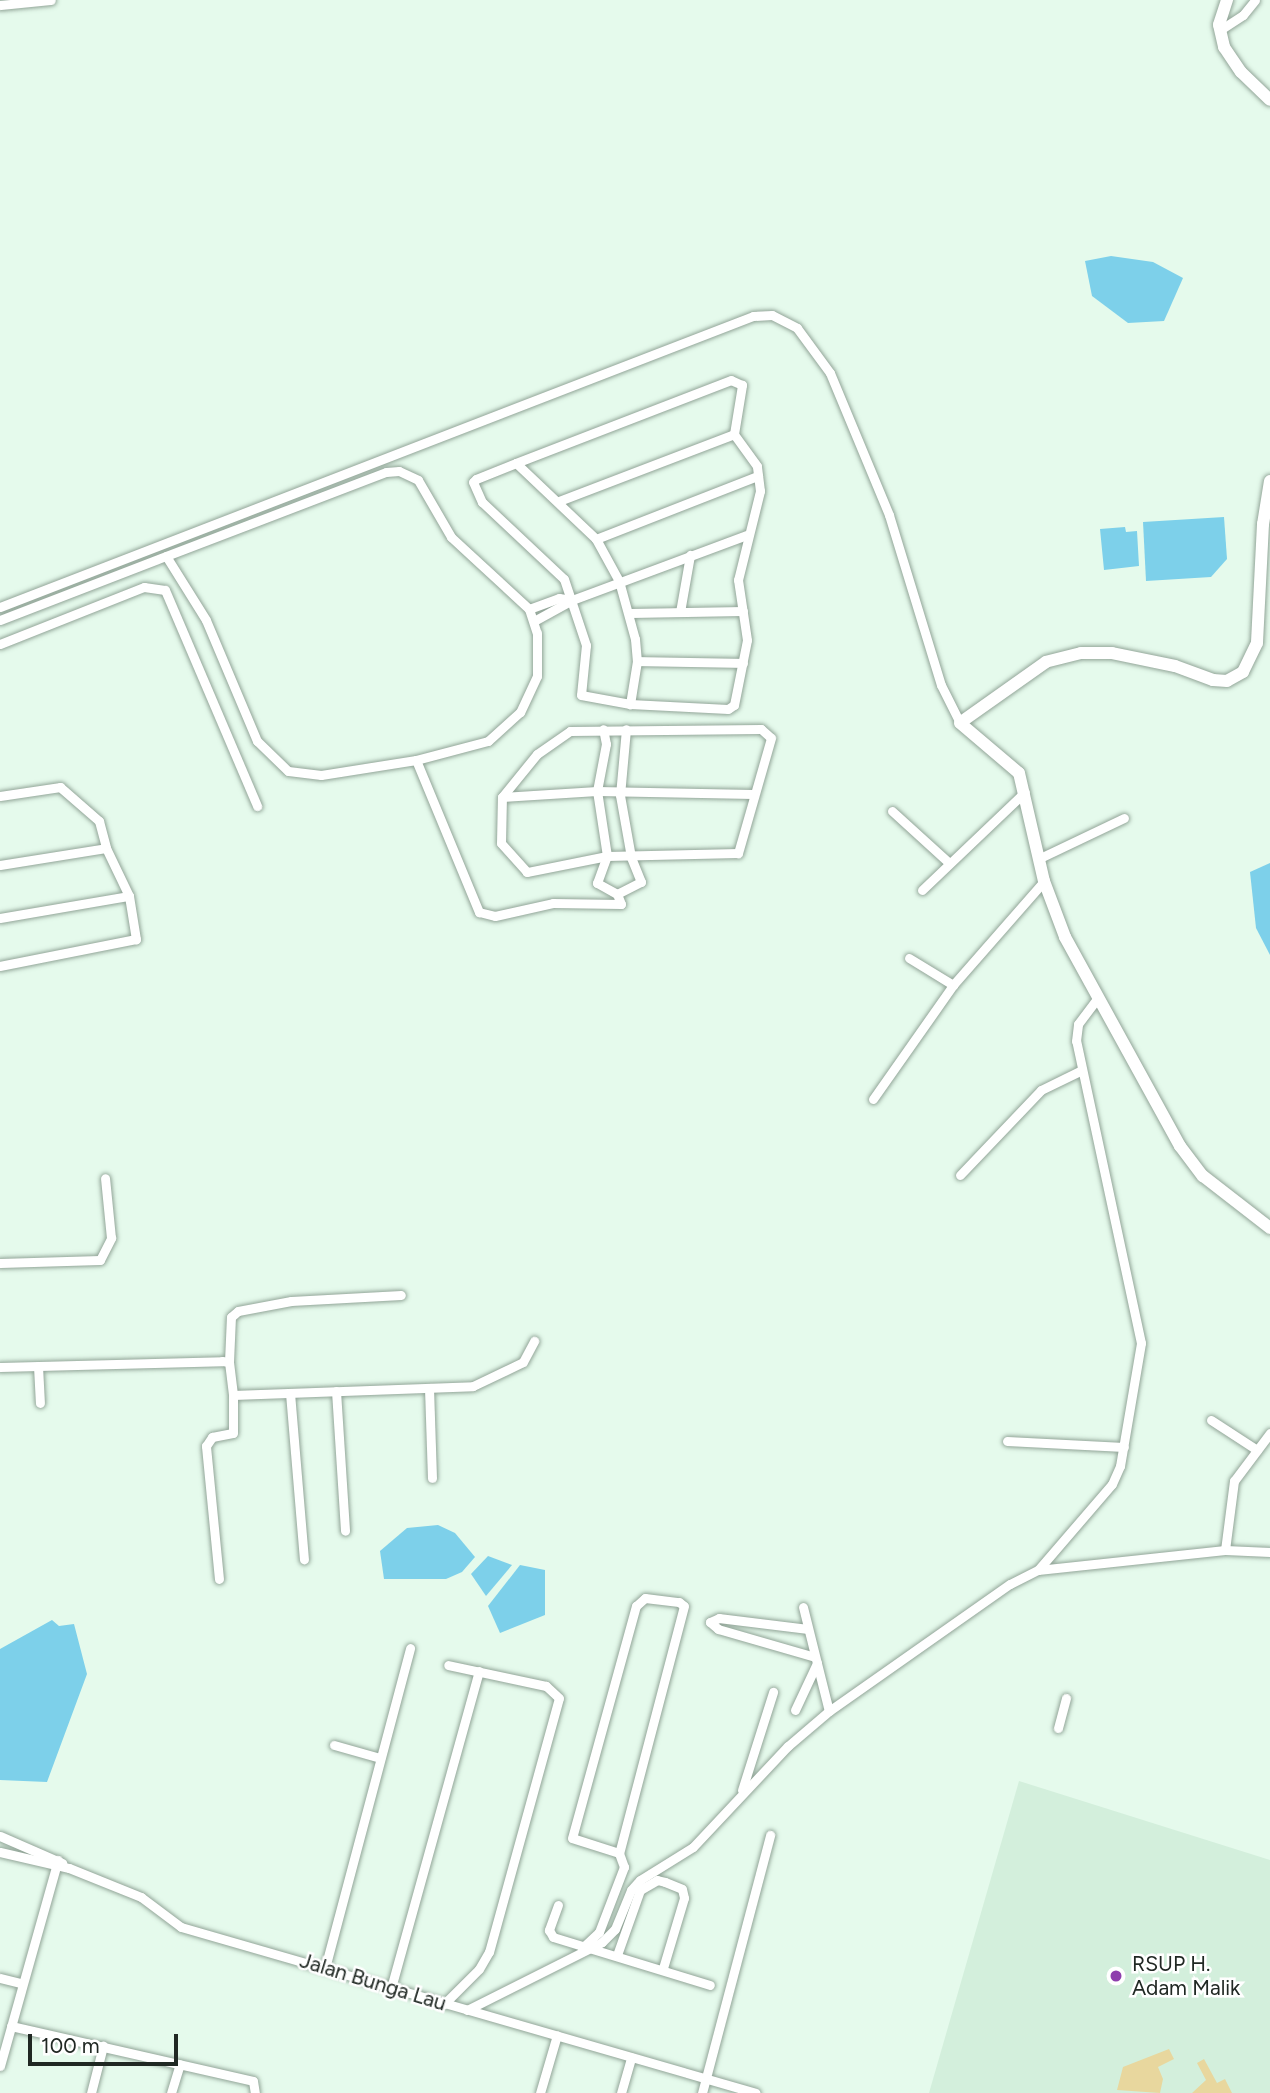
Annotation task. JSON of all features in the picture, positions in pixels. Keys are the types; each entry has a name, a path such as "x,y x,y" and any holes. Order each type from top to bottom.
{"street":[{"path":"0,5 51,0"},
{"path":"1227,0 1220,30 1237,67 1270,100"},
{"path":"1220,30 1243,15 1255,0"},
{"path":"0,607 753,316 772,315 806,337 830,373 889,515 941,685 960,723 1012,766 1026,791 1044,881 1065,937 1097,999 1180,1146 1203,1176 1270,1228"},
{"path":"732,380 743,389 734,434 757,466 760,491 738,580 747,640 734,705 728,709 630,705 581,695 586,645 572,600 551,563 482,502 474,485 476,479 732,380"},
{"path":"559,501 734,434"},
{"path":"516,463 596,539 619,581 630,613 637,661 630,705"},
{"path":"0,620 386,471 399,471 418,480 451,537 529,609 534,621 537,676 520,712 488,741 416,760 321,775 302,775 274,762 257,741 206,620 166,556"},
{"path":"596,539 758,476"},
{"path":"960,723 1046,662 1081,653 1112,653 1175,666 1213,680 1227,681 1243,672 1257,643 1263,524 1270,481"},
{"path":"534,621 572,600 619,581 747,535"},
{"path":"681,612 690,555"},
{"path":"0,644 144,587 165,590 257,806"},
{"path":"529,609 559,598 572,600"},
{"path":"630,613 743,611"},
{"path":"637,661 743,663"},
{"path":"416,760 480,912 495,916 553,903 621,904 617,894 597,883 607,856 597,791 606,744 603,729"},
{"path":"603,729 761,729 771,738 738,853 631,858 607,856 527,872 519,869 501,843 502,797 537,754 570,731 603,729"},
{"path":"617,894 641,882 631,858 620,794 626,729"},
{"path":"0,796 60,788 99,821 106,848 129,896 136,939 0,965"},
{"path":"502,797 597,791 620,794 753,794"},
{"path":"922,890 948,862 1026,791"},
{"path":"891,811 948,862"},
{"path":"1040,858 1124,818"},
{"path":"0,865 106,848"},
{"path":"873,1099 953,985 1044,881"},
{"path":"0,918 129,896"},
{"path":"909,958 953,985"},
{"path":"467,2010 587,1949 615,1929 631,1890 640,1880 693,1847 740,1795 828,1711 1038,1570 1112,1484 1124,1447 1142,1332 1080,1071 1076,1030 1097,999"},
{"path":"960,1175 1041,1090 1080,1071"},
{"path":"0,1263 100,1260 111,1238 105,1178"},
{"path":"219,1579 206,1446 214,1436 233,1433 233,1395 229,1362 231,1317 238,1311 291,1301 401,1295"},
{"path":"233,1395 429,1388 480,1383 523,1362 534,1341"},
{"path":"0,1367 229,1362"},
{"path":"38,1366 40,1403"},
{"path":"429,1388 432,1478"},
{"path":"337,1391 345,1531"},
{"path":"290,1393 304,1559"},
{"path":"1211,1420 1257,1450"},
{"path":"1225,1550 1234,1481 1270,1433"},
{"path":"1007,1441 1124,1447"},
{"path":"1038,1570 1225,1550 1270,1552"},
{"path":"587,1949 606,1917 624,1867 619,1853 684,1606 680,1602 645,1598 636,1606 572,1839 619,1853"},
{"path":"803,1607 828,1711"},
{"path":"808,1629 719,1618 710,1622 718,1629 816,1660"},
{"path":"325,1968 410,1647"},
{"path":"794,1710 816,1660"},
{"path":"444,2004 479,1969 489,1952 559,1698 546,1686 448,1665"},
{"path":"391,1988 479,1671"},
{"path":"740,1795 773,1692"},
{"path":"1058,1728 1066,1698"},
{"path":"334,1745 380,1758"},
{"path":"702,2093 770,1835"},
{"path":"0,1836 57,1864"},
{"path":"0,1852 57,1864"},
{"path":"0,2066 20,1983 57,1864"},
{"name":"Jalan Bunga Lau","path":"57,1864 141,1897 181,1927 756,2093"},
{"path":"617,1955 640,1890 657,1880 679,1887 684,1895 663,1968"},
{"path":"558,1905 550,1933 587,1949 663,1968 709,1985"},
{"path":"0,1978 20,1983"},
{"path":"10,2026 253,2081 256,2093"},
{"path":"540,2093 557,2035"},
{"path":"91,2093 103,2046"},
{"path":"621,2093 631,2057"},
{"path":"172,2093 180,2064"}],"shaded area":[{"name":"RSUP H. Adam Malik","path":"1019,1781 1270,1860 1270,2093 929,2093"},
{"path":"1169,2049 1174,2059 1158,2067 1163,2079 1160,2093 1117,2090 1123,2067"},
{"path":"1204,2059 1217,2083 1225,2079 1232,2093 1192,2093 1206,2080 1197,2063"}],"water":[{"path":"1111,256 1153,262 1183,278 1164,321 1128,323 1092,296 1085,261"},
{"path":"1224,517 1227,559 1211,577 1146,581 1143,522"},
{"path":"1125,527 1126,532 1137,531 1139,566 1104,570 1100,529"},
{"path":"1270,863 1270,955 1256,928 1250,872"},
{"path":"438,1525 455,1533 475,1557 462,1572 446,1579 384,1579 380,1551 407,1528"},
{"path":"488,1556 512,1565 486,1596 471,1574"},
{"path":"520,1565 545,1570 545,1615 500,1633 488,1606"},
{"path":"52,1620 59,1626 74,1624 87,1674 47,1782 0,1780 0,1649"}],"place":[{"name":"RSUP H. Adam Malik","path":"1116,1976"}]}
